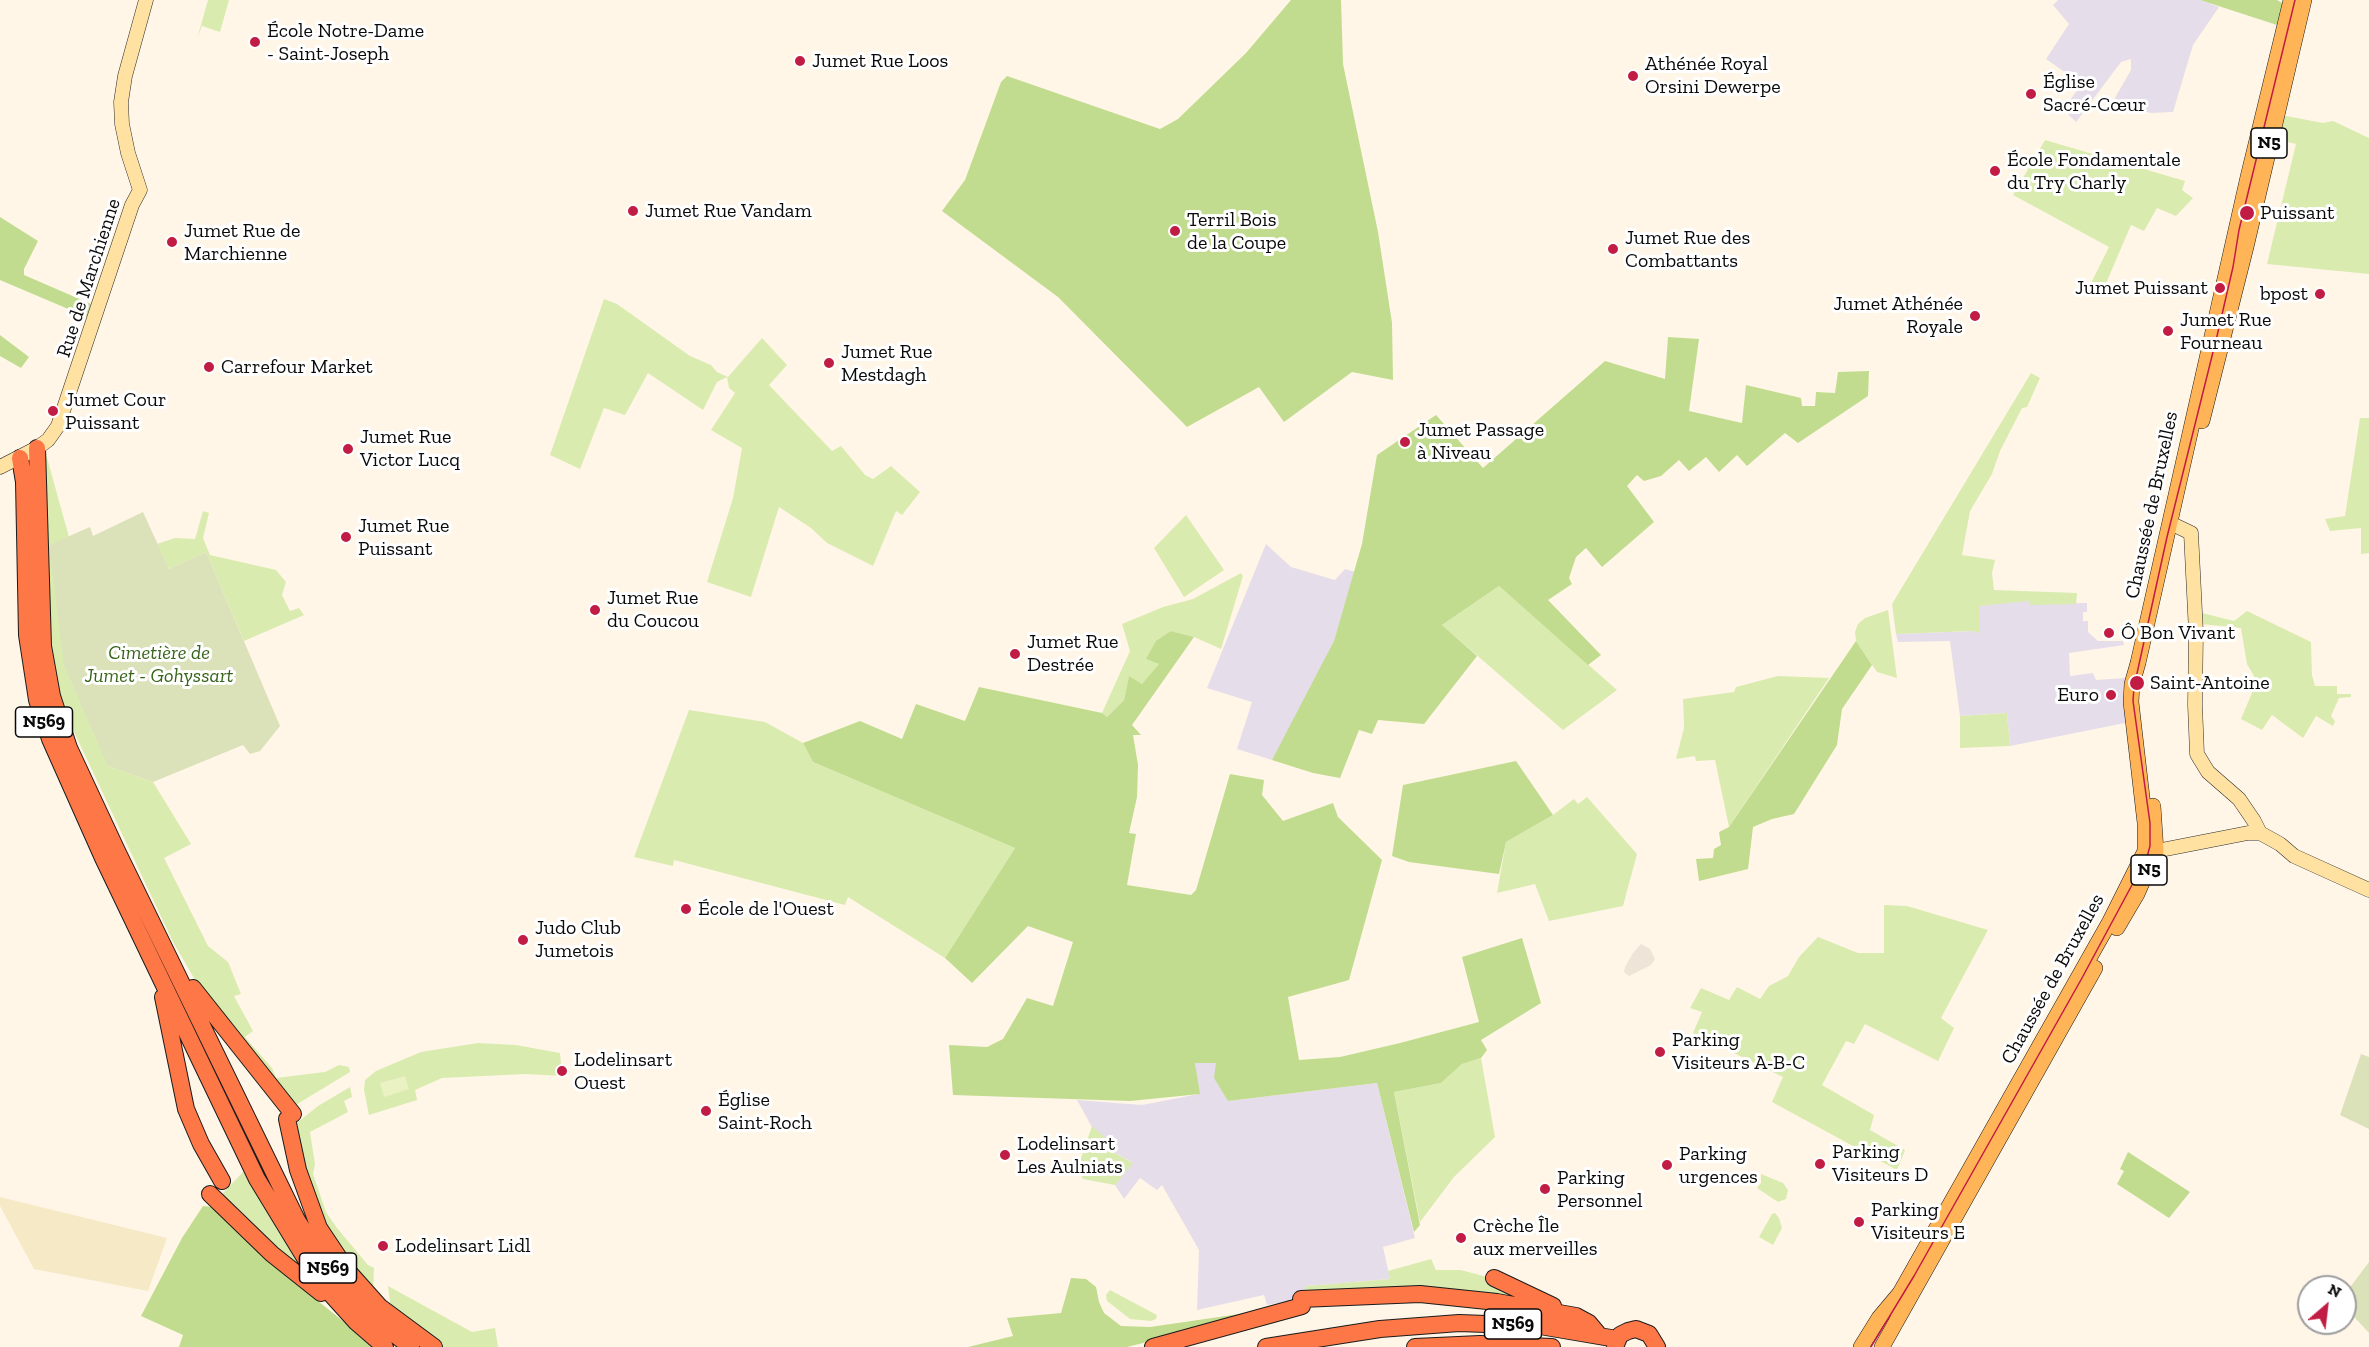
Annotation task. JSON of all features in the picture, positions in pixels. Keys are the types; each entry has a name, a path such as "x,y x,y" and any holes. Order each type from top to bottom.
{"highway":[{"name":"N569","path":"37,448 43,646 52,696 69,748 297,1220 331,1273 365,1312 411,1347"},
{"name":"N569","path":"20,458 24,482 27,635 37,700 66,779 257,1179 319,1281 353,1319 385,1347"},
{"path":"162,941 202,1001 290,1116 298,1170 319,1228 347,1270 380,1307 434,1347"},
{"path":"155,964 186,1109 201,1144 222,1181"},
{"path":"210,1194 272,1254 353,1319"},
{"path":"1494,1278 1537,1303 1589,1323 1597,1341 1616,1343 1628,1330 1636,1329 1649,1334 1659,1346"},
{"path":"1153,1347 1301,1303 1420,1294 1497,1302 1537,1303"},
{"name":"N569","path":"1266,1347 1426,1324 1459,1323 1520,1324 1597,1341"},
{"name":"N569","path":"1323,1347 1411,1342 1458,1332 1516,1334 1589,1343 1597,1341"},
{"path":"1411,1342 1552,1347"}],"main road":[{"name":"Chaussée de Bruxelles","path":"1861,1347 1879,1318 1900,1293 2109,923 2145,851 2145,823 2131,702 2132,684 2195,405 2297,3"},
{"name":"Chaussée de Bruxelles","path":"1882,1347 2137,894 2156,851 2156,826 2139,705 2174,526 2185,505 2189,471 2246,247 2290,29"}],"street":[{"name":"Rue de Marchienne","path":"0,468 37,448 48,440 58,426 132,205 140,190 125,138 122,102 126,73 146,0"},
{"path":"2174,526 2191,533 2196,632 2197,754 2208,772 2239,799 2260,833"},
{"path":"2156,851 2248,833 2260,833 2280,844 2294,856 2369,890"}],"shaded area":[{"path":"2058,0 2200,0 2219,7 2193,45 2173,112 2151,113 2112,103 2131,70 2131,59 2121,62 2076,122 2063,109 2082,84 2046,59 2069,24 2053,5"},
{"path":"1266,544 1291,567 1335,580 1345,569 1355,572 1334,641 1298,719 1272,760 1237,749 1252,702 1207,688"},
{"path":"2029,600 2030,604 2087,603 2087,612 2083,612 2083,621 2088,621 2088,632 2098,641 2123,641 2124,645 2069,653 2070,676 2093,673 2096,680 2125,678 2130,722 2010,746 2007,713 1960,716 1950,641 1898,642 1896,634 1972,631 1978,606"},
{"path":"1641,944 1650,949 1655,959 1651,965 1629,976 1624,972 1625,967"},
{"path":"1195,1063 1217,1063 1228,1101 1377,1083 1415,1238 1383,1247 1390,1279 1306,1286 1301,1299 1267,1305 1264,1295 1197,1310 1199,1250 1162,1185 1157,1190 1140,1178 1124,1199 1115,1185 1132,1162 1113,1152 1115,1146 1093,1129 1077,1100 1142,1105 1199,1094"},
{"path":"0,1197 167,1238 148,1291 34,1269 0,1206"}],"green space":[{"path":"208,0 229,0 220,32 202,26 197,39"},
{"path":"1291,0 1341,0 1343,64 1378,232 1392,323 1393,380 1352,372 1284,422 1259,387 1187,427 1058,297 942,211 965,180 1001,82 1007,76 1160,129 1178,119 1246,53"},
{"path":"2200,0 2277,0 2286,5 2280,26"},
{"path":"2281,115 2323,123 2333,121 2369,138 2369,274 2267,264 2296,144 2275,139"},
{"path":"2045,140 2185,181 2182,190 2193,198 2176,216 2157,208 2144,231 2131,225 2101,295 2087,291 2109,247 2013,195"},
{"path":"0,217 38,241 24,269 24,275 91,304 87,317 0,280"},
{"path":"604,299 617,304 690,356 711,365 717,372 728,377 762,338 787,365 769,385 832,451 841,446 865,475 873,479 891,466 920,492 902,515 896,511 873,566 827,543 811,528 779,507 751,597 707,582 733,498 742,448 711,430 735,393 729,388 727,377 717,382 703,410 648,373 625,415 604,408 580,469 550,455"},
{"path":"0,335 29,357 21,368 0,356"},
{"path":"1668,337 1699,339 1689,411 1742,423 1746,385 1801,398 1802,406 1815,406 1816,392 1835,393 1838,372 1869,371 1868,396 1798,443 1785,433 1747,466 1737,455 1719,472 1706,457 1689,471 1679,460 1661,476 1644,481 1637,475 1627,486 1654,522 1602,567 1586,548 1576,557 1569,578 1572,584 1548,600 1601,655 1588,665 1499,586 1442,625 1477,656 1424,724 1378,720 1372,734 1359,730 1340,778 1313,773 1272,760 1334,641 1362,544 1377,455 1436,415 1483,468 1605,361 1665,379"},
{"path":"2031,373 2040,378 2027,407 2022,408 2000,451 1992,474 1970,511 1962,555 1995,560 1992,573 1994,590 2077,593 2076,604 2030,605 2029,601 1979,606 1980,633 1972,631 1896,634 1892,604"},
{"path":"2360,418 2369,418 2369,553 2361,554 2361,528 2330,531 2325,519 2345,516"},
{"path":"46,454 69,537 49,545 108,766 153,782 191,844 164,858 208,946 228,962 241,994 234,996 253,1031 245,1037 272,1068 276,1078 325,1072 339,1065 349,1067 350,1072 294,1106 194,978 173,942 67,717 53,674 41,457"},
{"path":"203,511 209,513 203,538 210,555 276,570 286,582 282,595 290,611 299,608 304,615 244,641 206,552 169,569 157,544 175,538 195,539"},
{"name":"Cimetière de Jumet - Gohyssart","path":"143,512 169,569 206,552 280,726 260,751 250,754 243,745 153,782 108,766 64,665 49,545 90,527 93,536"},
{"path":"1186,515 1224,570 1184,597 1154,548"},
{"path":"1241,573 1243,576 1221,649 1194,637 1171,631 1147,659 1160,664 1142,684 1129,677 1124,700 1107,717 1102,713 1130,651 1122,624 1163,607 1193,599"},
{"path":"1499,586 1617,690 1563,730 1442,625"},
{"path":"1888,610 1897,678 1877,672 1856,641 1855,632 1858,624 1865,618"},
{"path":"2247,611 2311,642 2312,675 2315,686 2337,686 2337,694 2351,694 2351,697 2339,698 2331,716 2335,721 2333,726 2316,716 2303,738 2272,715 2262,730 2241,719 2254,688 2254,676 2247,664 2241,628 2201,624 2202,613 2234,621"},
{"path":"1171,631 1194,637 1132,725 1141,735 1133,735 1138,765 1137,797 1129,833 1136,834 1127,885 1191,895 1196,890 1230,774 1264,780 1262,795 1283,821 1333,803 1338,817 1382,860 1349,980 1288,997 1299,1060 1340,1057 1479,1022 1462,957 1522,938 1541,1003 1481,1040 1487,1050 1481,1058 1462,1064 1441,1083 1394,1092 1420,1225 1414,1232 1377,1083 1228,1101 1214,1078 1216,1063 1195,1063 1200,1094 1130,1101 953,1095 949,1045 987,1047 1003,1039 1027,998 1053,1006 1073,942 1028,926 972,983 945,958 1015,848 813,762 803,743 860,721 902,739 916,704 965,721 979,687 1102,713 1107,717 1124,700 1129,676 1142,684 1159,664 1146,659 1156,641"},
{"path":"1856,641 1872,665 1842,709 1837,745 1794,814 1772,819 1753,827 1748,869 1699,881 1696,859 1713,858 1714,849 1721,845 1719,832 1729,827"},
{"path":"1778,676 1829,678 1729,827 1715,760 1696,761 1695,756 1676,759 1684,728 1683,699 1734,692 1736,687"},
{"path":"689,710 765,722 803,743 813,762 1015,848 945,958 848,897 845,905 674,860 673,866 634,857"},
{"path":"2007,713 2010,746 1960,748 1960,716"},
{"path":"1516,761 1553,815 1506,842 1499,874 1409,862 1392,856 1403,785"},
{"path":"1587,797 1637,854 1623,906 1549,921 1535,884 1497,893 1506,842 1553,815 1574,799 1578,804"},
{"path":"1884,905 1907,906 1988,930 1941,1018 1954,1028 1938,1061 1865,1024 1854,1044 1846,1041 1822,1085 1874,1115 1870,1130 1905,1150 1897,1170 1772,1102 1783,1077 1693,1033 1702,1012 1690,1008 1701,988 1729,1000 1737,987 1760,999 1769,986 1788,976 1799,957 1818,937 1858,953 1884,953"},
{"path":"478,1043 516,1045 560,1053 562,1076 526,1074 442,1078 415,1090 417,1100 369,1115 364,1090 365,1080 376,1071 421,1052"},
{"path":"2361,1054 2369,1057 2369,1129 2340,1115"},
{"path":"1481,1058 1495,1137 1454,1177 1420,1222 1394,1092 1441,1083 1462,1064"},
{"path":"405,1076 409,1089 384,1097 380,1083"},
{"path":"350,1087 352,1097 344,1101 348,1112 310,1132 315,1164 313,1174 326,1212 368,1265 374,1268 373,1295 327,1236 293,1126 318,1106"},
{"path":"1092,1126 1115,1146 1113,1152 1133,1163 1115,1185 1083,1179 1078,1167"},
{"path":"2128,1152 2190,1192 2169,1218 2117,1184 2124,1171 2120,1169"},
{"path":"244,1171 281,1236 312,1286 221,1195"},
{"path":"1761,1174 1783,1183 1788,1190 1786,1199 1778,1202 1757,1188 1761,1183"},
{"path":"203,1206 213,1207 271,1263 375,1347 179,1347 183,1335 141,1316 182,1238"},
{"path":"1775,1213 1782,1228 1773,1245 1759,1237 1772,1214"},
{"path":"1431,1259 1436,1270 1461,1270 1505,1282 1533,1303 1303,1293 1306,1286 1390,1279 1388,1271"},
{"path":"2369,1262 2369,1333 2357,1320 2357,1278"},
{"path":"1071,1278 1086,1279 1096,1287 1104,1313 1121,1326 1150,1327 1260,1311 1264,1313 1127,1347 968,1347 1013,1336 1007,1318 1061,1313"},
{"path":"388,1286 472,1332 495,1328 498,1347 443,1347 391,1310"},
{"path":"1110,1290 1157,1315 1156,1319 1151,1321 1130,1319 1107,1301 1106,1295"}],"tram line":[{"path":"1871,1347 1914,1276 2082,978 2147,857 2150,846 2150,823 2133,701 2134,687 2167,537 2217,336 2239,230 2295,0"}],"place":[{"name":"École Notre-Dame - Saint-Joseph","path":"255,42"},
{"name":"Jumet Rue Loos","path":"800,61"},
{"name":"Athénée Royal Orsini Dewerpe","path":"1633,76"},
{"name":"Église Sacré-Cœur","path":"2031,94"},
{"name":"École Fondamentale du Try Charly","path":"1995,171"},
{"name":"Jumet Rue Vandam","path":"633,211"},
{"name":"Puissant","path":"2247,213"},
{"name":"Terril Bois de la Coupe","path":"1175,231"},
{"name":"Jumet Rue de Marchienne","path":"172,242"},
{"name":"Jumet Rue des Combattants","path":"1613,249"},
{"name":"Jumet Puissant","path":"2220,288"},
{"name":"bpost","path":"2320,294"},
{"name":"Jumet Athénée Royale","path":"1975,316"},
{"name":"Jumet Rue Fourneau","path":"2168,331"},
{"name":"Jumet Rue Mestdagh","path":"829,363"},
{"name":"Carrefour Market","path":"209,367"},
{"name":"Jumet Cour Puissant","path":"53,411"},
{"name":"Jumet Passage à Niveau","path":"1405,442"},
{"name":"Jumet Rue Victor Lucq","path":"348,449"},
{"name":"Jumet Rue Puissant","path":"346,537"},
{"name":"Jumet Rue du Coucou","path":"595,610"},
{"name":"Ô Bon Vivant","path":"2109,633"},
{"name":"Jumet Rue Destrée","path":"1015,654"},
{"name":"Saint-Antoine","path":"2137,683"},
{"name":"Euro","path":"2111,695"},
{"name":"École de l'Ouest","path":"686,909"},
{"name":"Judo Club Jumetois","path":"523,940"},
{"name":"Parking Visiteurs A-B-C","path":"1660,1052"},
{"name":"Lodelinsart Ouest","path":"562,1071"},
{"name":"Église Saint-Roch","path":"706,1111"},
{"name":"Lodelinsart Les Aulniats","path":"1005,1155"},
{"name":"Parking Visiteurs D","path":"1820,1164"},
{"name":"Parking urgences","path":"1667,1165"},
{"name":"Parking Personnel","path":"1545,1189"},
{"name":"Parking Visiteurs E","path":"1859,1222"},
{"name":"Crèche Île aux merveilles","path":"1461,1238"},
{"name":"Lodelinsart Lidl","path":"383,1246"}]}
